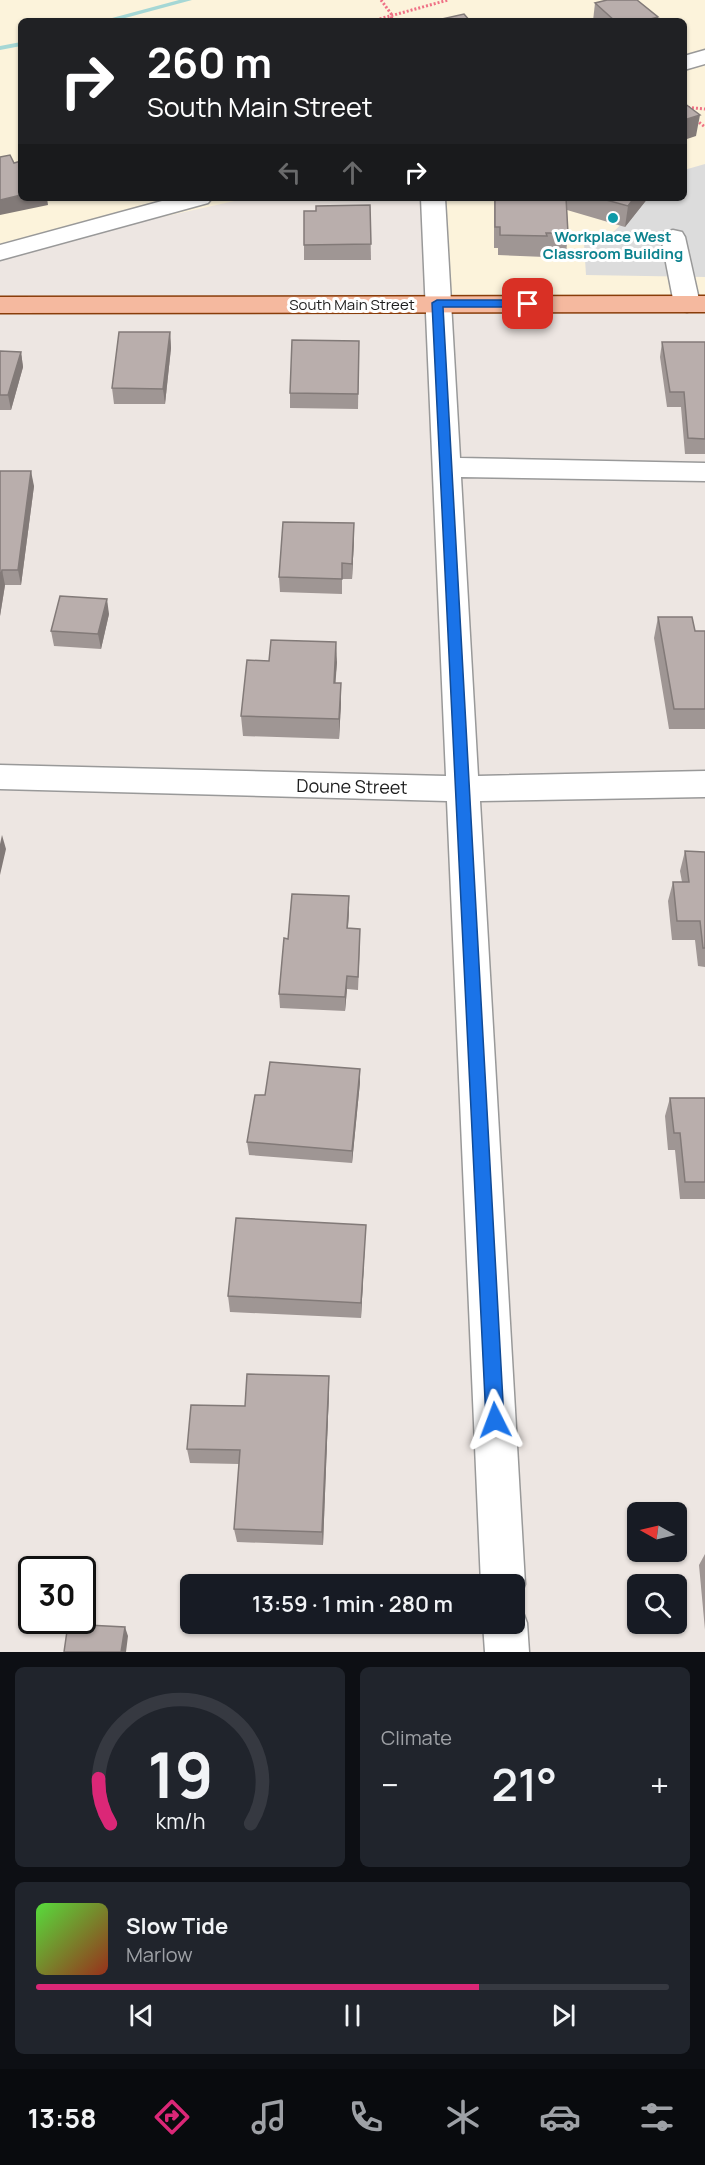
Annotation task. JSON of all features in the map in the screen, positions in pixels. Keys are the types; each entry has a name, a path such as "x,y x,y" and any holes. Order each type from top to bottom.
{"main road":[{"name":"South Main Street","path":"0,305 696,304"}],"street":[{"path":"687,62 705,57"},
{"path":"0,253 189,201"},
{"path":"433,201 502,1574"},
{"path":"673,237 696,304"},
{"path":"446,467 705,472"},
{"name":"Doune Street","path":"0,777 462,789 705,784"},
{"path":"506,1634 507,1652"}],"path":[{"path":"381,0 392,15 392,18"},
{"path":"382,18 448,0"},
{"path":"687,108 705,110"},
{"path":"687,111 705,128"}],"shaded area":[{"path":"0,0 705,0 705,304 437,303 433,201 687,201 687,18 18,18 18,201 234,201 0,253"},
{"path":"705,164 705,277 586,275 584,243 603,242 645,201 687,201 687,169"}],"building":[{"path":"607,0 637,0 658,17 612,18 595,3"},
{"path":"464,14 467,18 446,18"},
{"path":"687,105 700,115 687,119"},
{"path":"10,155 14,163 18,162 18,196 0,200 0,157"},
{"path":"495,201 566,201 568,233 546,233 547,236 500,235 500,227 495,227"},
{"path":"610,201 632,201 628,206"},
{"path":"370,205 371,244 304,245 304,211 316,211 316,206"},
{"path":"119,332 170,332 163,389 112,388"},
{"path":"292,340 359,341 358,394 290,393"},
{"path":"662,342 705,342 705,439 688,438 684,392 670,392"},
{"path":"0,351 21,352 8,395 0,395"},
{"path":"0,471 31,471 18,570 2,570 0,580"},
{"path":"283,522 354,523 352,564 342,563 342,579 279,577"},
{"path":"60,596 107,599 98,634 51,631"},
{"path":"658,617 692,617 695,631 705,631 705,709 674,709"},
{"path":"271,640 336,642 334,683 341,683 339,719 241,716 247,660 269,661"},
{"path":"685,851 705,852 705,948 703,948 700,921 677,921 673,882 689,882"},
{"path":"292,894 349,896 347,928 360,929 358,977 347,976 345,997 279,994 284,938 288,939"},
{"path":"270,1062 360,1069 352,1151 247,1142 255,1095 265,1095"},
{"path":"670,1098 705,1098 705,1182 685,1182 680,1133 674,1133"},
{"path":"236,1218 366,1225 361,1303 228,1296"},
{"path":"247,1374 329,1376 322,1532 234,1529 240,1450 187,1449 191,1405 245,1406"},
{"path":"96,1625 125,1627 121,1652 64,1652 67,1634 96,1634"}],"waterway":[{"path":"117,18 188,0"},
{"path":"0,48 18,45"}],"place":[{"name":"Workplace West Classroom Building","path":"613,218"}],"route":[{"path":"495,1420 437,303 528,304"}]}
